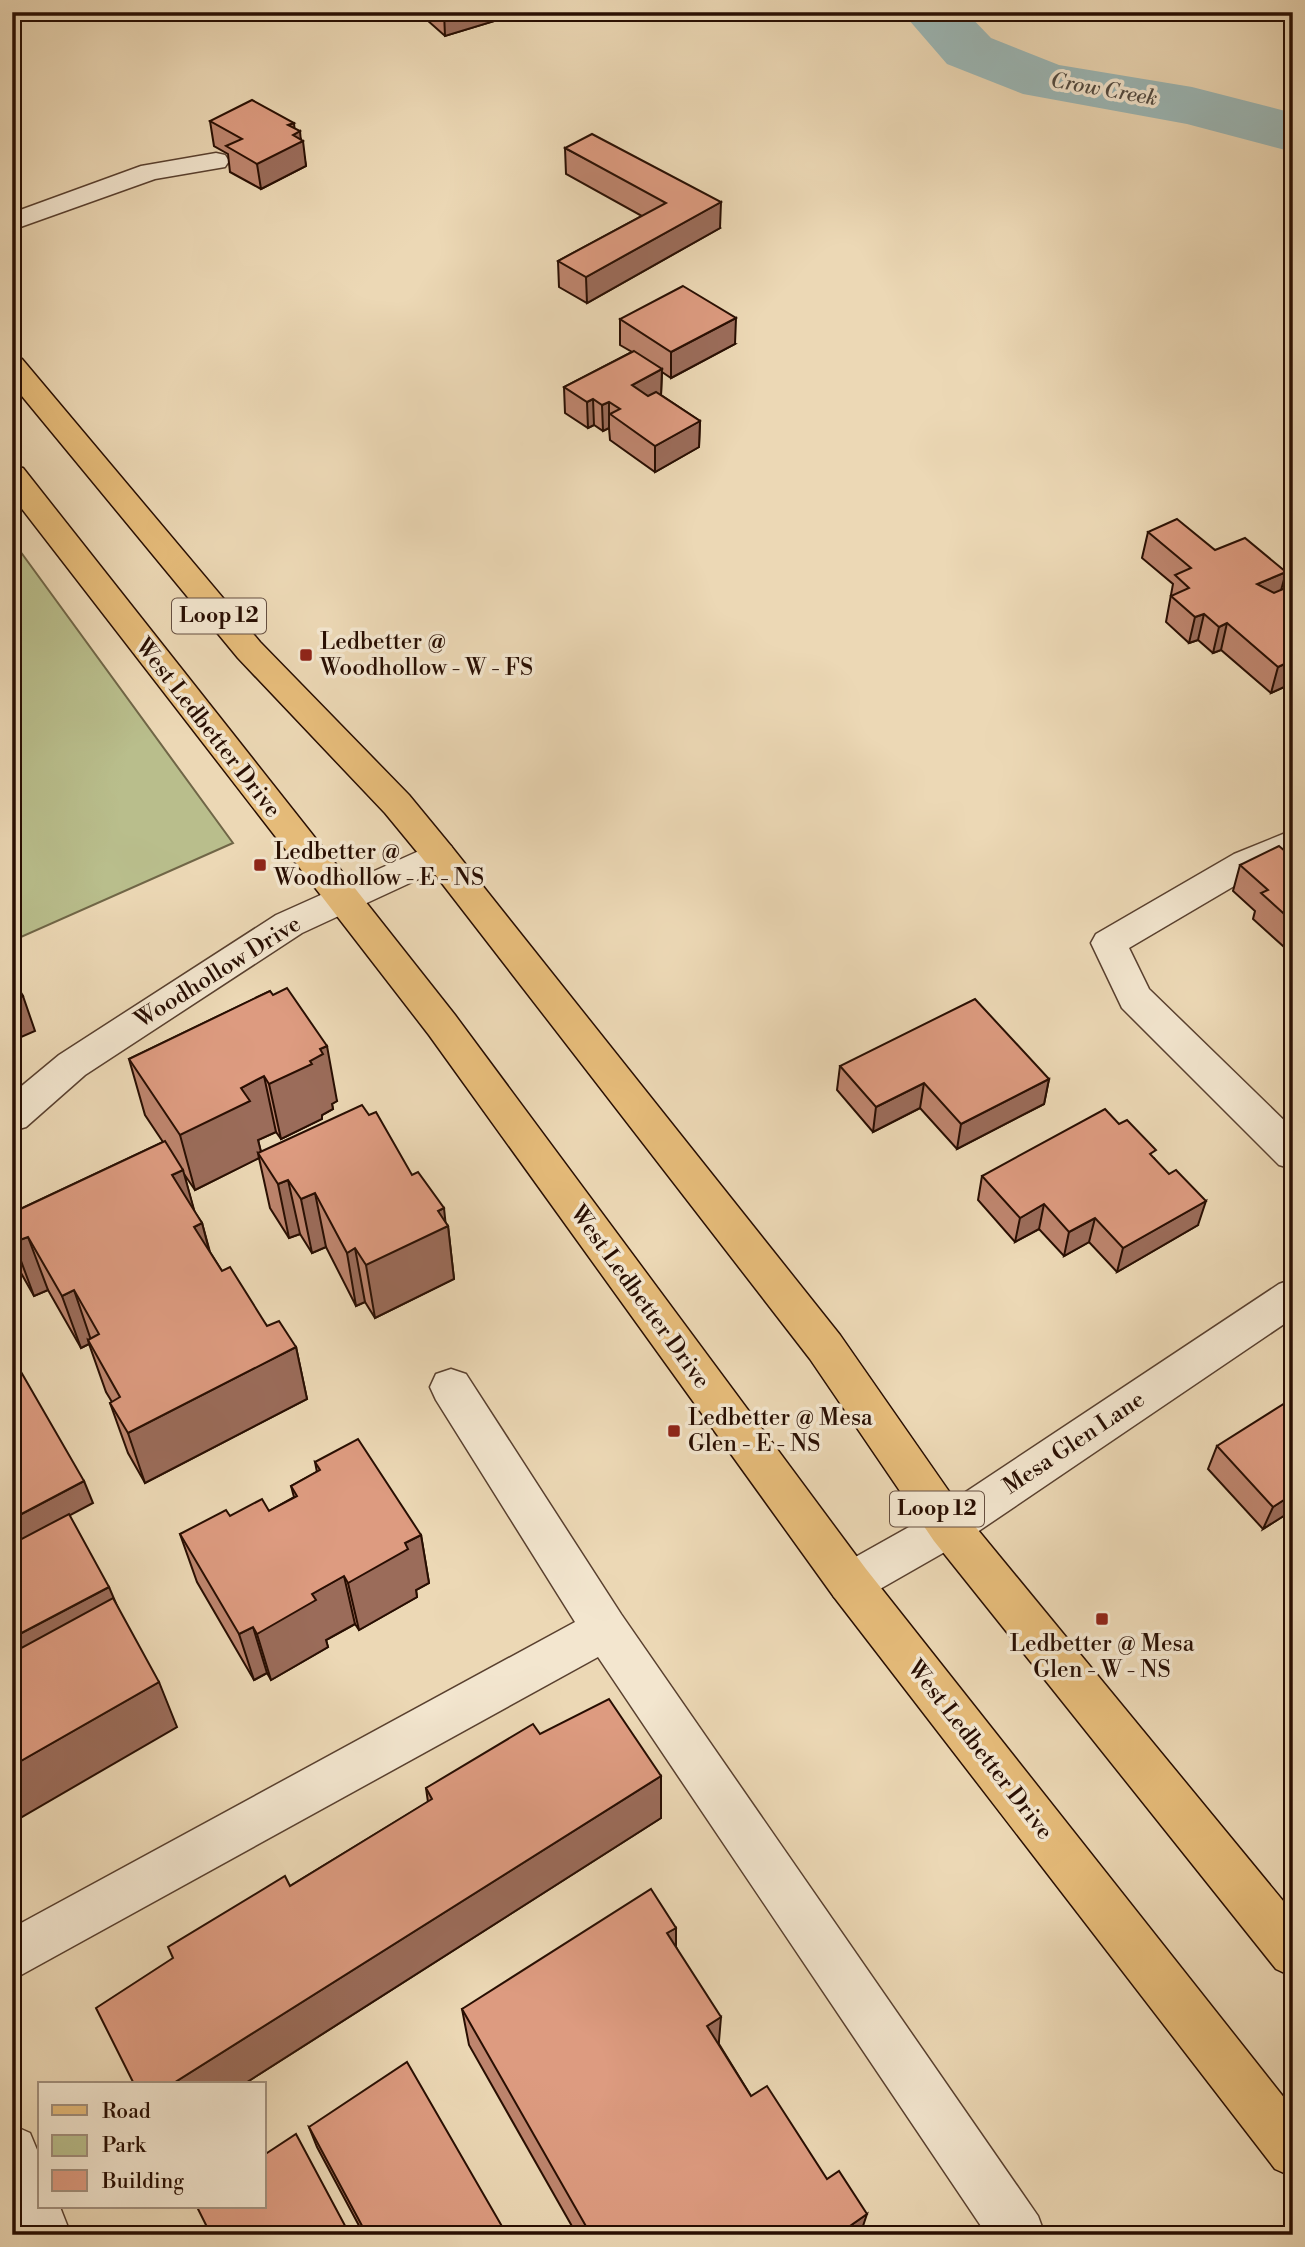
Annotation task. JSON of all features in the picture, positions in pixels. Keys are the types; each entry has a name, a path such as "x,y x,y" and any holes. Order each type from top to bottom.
{"main road":[{"name":"Loop 12","path":"12,365 240,640 397,804 439,855 825,1347 949,1527 1293,1952"},
{"name":"West Ledbetter Drive","path":"12,475 442,1025 850,1583 1293,2151"}],"street":[{"path":"12,222 150,172 216,161"},
{"path":"1293,842 1247,863 1109,943 1135,998 1293,1154"},
{"name":"Woodhollow Drive","path":"12,1116 72,1066 289,924 439,855"},
{"name":"Mesa Glen Lane","path":"850,1583 949,1527 1293,1296"},
{"path":"451,1387 605,1629 1019,2235"},
{"path":"12,1955 605,1629"},
{"path":"12,2151 45,2235"}],"green space":[{"path":"12,540 233,843 12,941"}],"building":[{"path":"252,100 294,123 288,125 300,131 293,135 303,141 257,164 226,146 242,139 210,121"},
{"path":"592,134 721,202 586,277 558,261 666,203 565,148"},
{"path":"683,286 736,318 671,352 620,319"},
{"path":"634,351 662,369 632,385 648,396 656,392 700,421 655,446 610,414 620,409 609,402 602,405 593,399 587,402 564,387"},
{"path":"1177,519 1215,550 1245,538 1286,572 1257,584 1274,593 1283,589 1293,597 1293,606 1290,607 1293,609 1293,635 1290,636 1293,638 1293,660 1278,667 1227,623 1219,627 1204,614 1195,617 1171,596 1189,588 1175,575 1191,568 1148,532"},
{"path":"1279,846 1293,858 1293,922 1261,893 1268,890 1240,865"},
{"path":"12,977 23,996 12,1000"},
{"path":"287,988 327,1046 320,1049 323,1054 310,1061 312,1064 269,1084 264,1076 241,1088 250,1101 180,1135 129,1059 270,991 273,995"},
{"path":"975,999 1049,1079 961,1124 924,1083 876,1107 840,1066"},
{"path":"362,1105 369,1115 376,1112 412,1175 418,1172 444,1208 438,1211 448,1226 366,1265 355,1248 347,1253 315,1193 301,1199 288,1180 278,1184 258,1153"},
{"path":"1105,1109 1119,1124 1127,1120 1156,1150 1150,1154 1169,1174 1176,1170 1206,1201 1123,1248 1095,1218 1069,1232 1044,1204 1020,1218 982,1176"},
{"path":"165,1141 183,1170 172,1175 202,1223 194,1227 222,1271 230,1267 267,1326 279,1321 296,1347 128,1433 110,1403 120,1397 88,1340 99,1334 74,1290 62,1296 28,1237 14,1242 12,1213"},
{"path":"12,1359 84,1481 12,1519"},
{"path":"1293,1398 1293,1494 1273,1507 1217,1446"},
{"path":"358,1439 421,1535 405,1543 408,1549 348,1583 344,1576 312,1594 316,1600 257,1634 253,1627 239,1634 180,1534 226,1510 230,1516 262,1499 269,1511 297,1496 291,1486 320,1470 315,1462"},
{"path":"69,1514 109,1587 12,1638 12,1544"},
{"path":"113,1598 159,1682 12,1766 12,1653"},
{"path":"609,1699 661,1776 175,2082 133,2082 96,2008 173,1958 168,1947 285,1876 290,1886 432,1799 426,1788 533,1724 540,1734"},
{"path":"651,1889 676,1928 667,1933 721,2017 707,2026 751,2096 767,2086 827,2179 839,2171 867,2214 837,2235 591,2235 462,2009"},
{"path":"407,2062 507,2235 367,2235 309,2127"},
{"path":"296,2134 350,2235 211,2235 198,2208 266,2208 266,2154"}],"waterway":[{"name":"Crow Creek","path":"932,12 969,51 1045,81 1192,106 1293,133"}],"place":[{"name":"Ledbetter @ Woodhollow - W - FS","path":"306,655"},
{"name":"Ledbetter @ Woodhollow - E - NS","path":"260,865"},
{"name":"Ledbetter @ Mesa Glen - E - NS","path":"674,1431"},
{"name":"Ledbetter @ Mesa Glen - W - NS","path":"1102,1619"}]}
